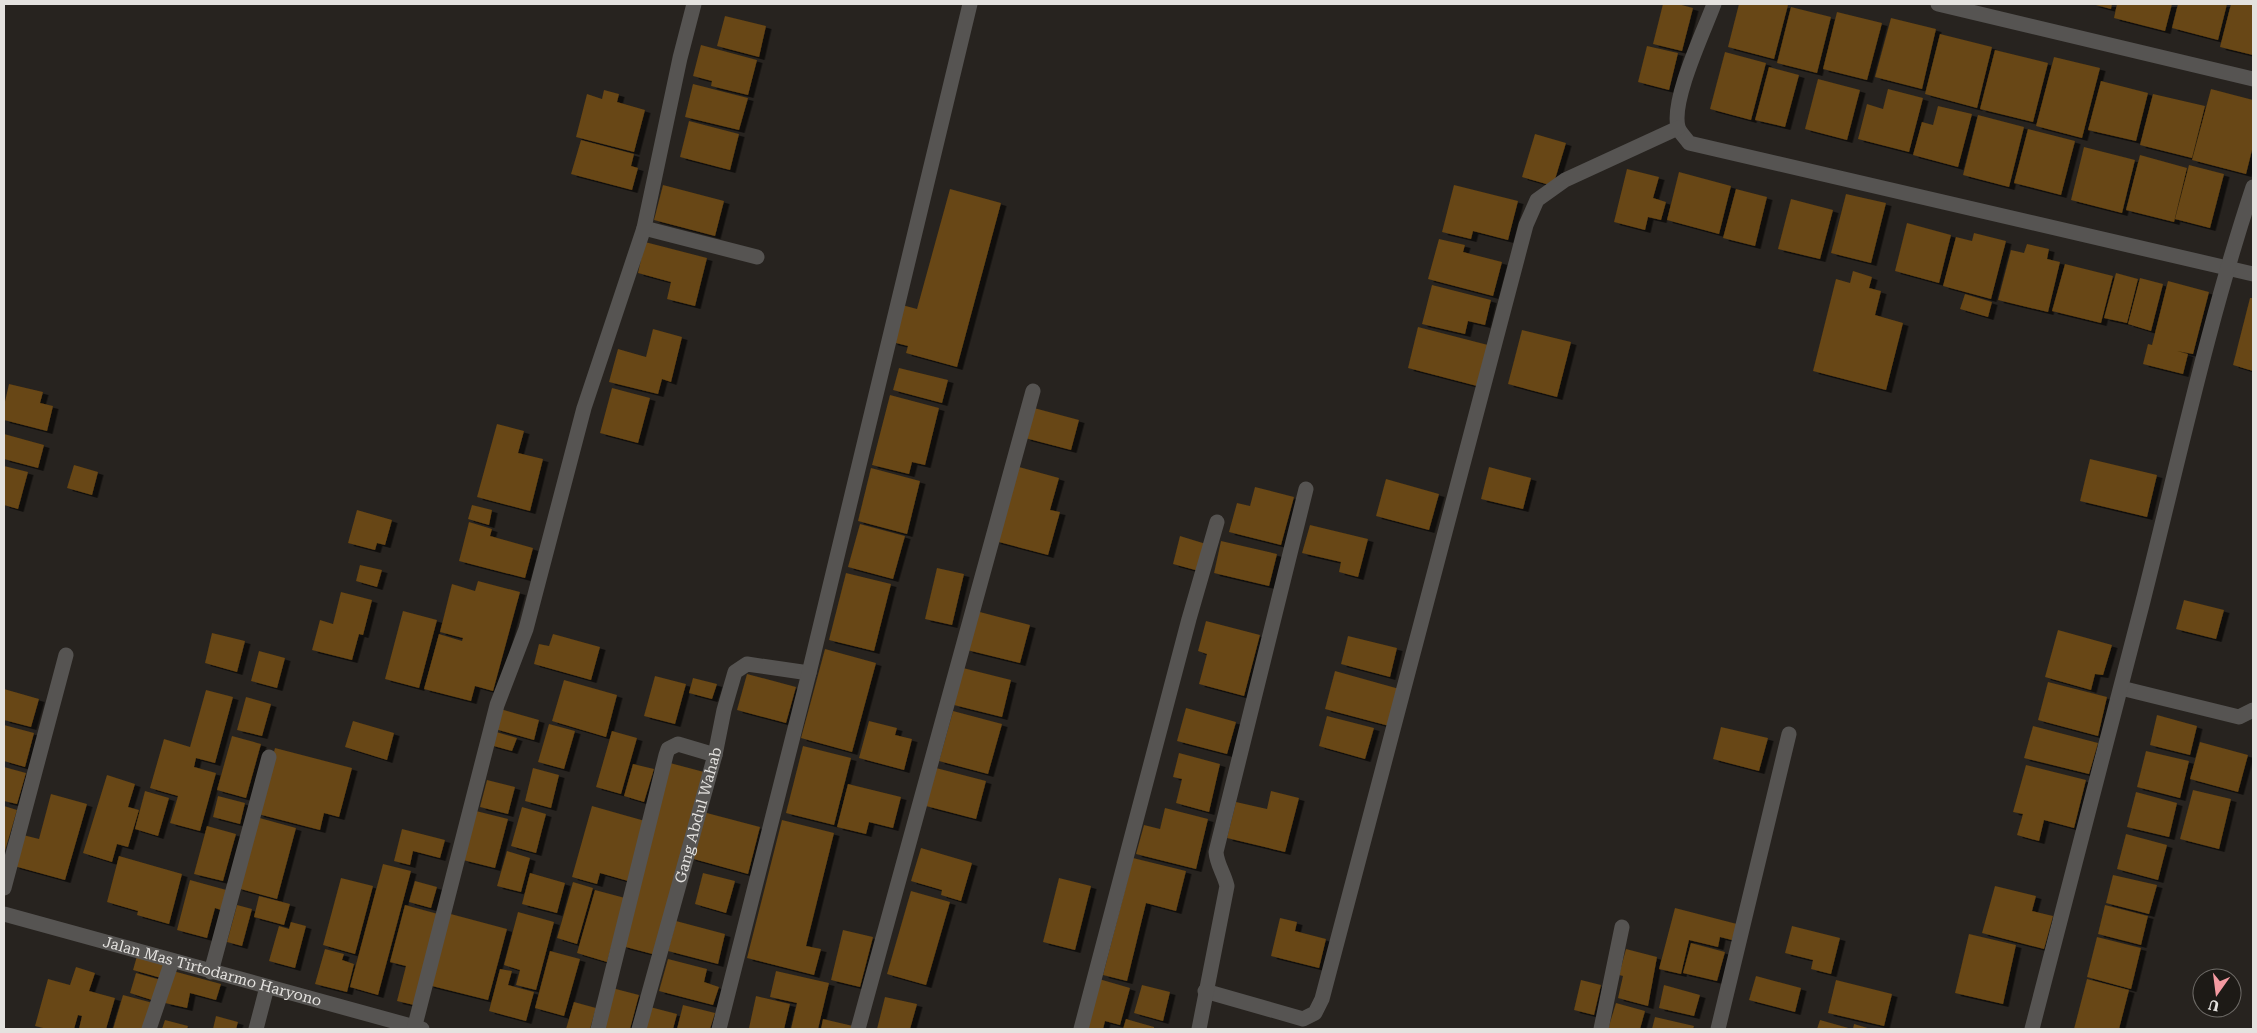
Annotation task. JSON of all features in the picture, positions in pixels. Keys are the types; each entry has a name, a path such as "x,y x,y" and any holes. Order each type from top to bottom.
{"street":[{"path":"417,1029 498,705 526,629 584,408 644,228 680,58 694,4"},
{"path":"719,1029 809,672 970,4"},
{"path":"1714,4 1687,76 1678,108 1678,128 1689,143 2253,274"},
{"path":"1938,4 2253,79"},
{"path":"1205,991 1304,1019 1315,1013 1322,999 1526,225 1537,200 1565,180 1678,128"},
{"path":"2032,1029 2121,688 2227,267 2253,187"},
{"path":"644,228 757,257"},
{"path":"858,1029 1033,391"},
{"path":"1199,1029 1227,886 1224,874 1217,864 1216,852 1306,489"},
{"path":"1081,1029 1189,619 1218,522"},
{"path":"4,888 66,655"},
{"name":"Gang Abdul Wahab","path":"639,1029 715,755 724,710 735,672 747,664 809,672"},
{"path":"2121,688 2239,717 2253,710"},
{"path":"1718,1029 1789,734"},
{"path":"598,1029 668,749 678,744 715,755"},
{"path":"211,972 269,757"},
{"name":"Jalan Mas Tirtodarmo Haryono","path":"4,914 417,1029"},
{"path":"1601,1029 1622,927"},
{"path":"149,1029 172,961"},
{"path":"256,1029 267,987"}],"building":[{"path":"1663,4 1678,4 1693,8 1682,51 1653,44"},
{"path":"1739,4 1788,5 1774,59 1728,47"},
{"path":"2092,4 2112,4 2111,9"},
{"path":"2117,4 2172,4 2165,31 2114,18"},
{"path":"2178,4 2227,4 2218,40 2172,28"},
{"path":"2231,4 2253,4 2253,55 2220,47"},
{"path":"1791,7 1831,17 1817,73 1777,63"},
{"path":"1837,12 1882,23 1867,80 1823,69"},
{"path":"725,16 766,26 759,57 717,46"},
{"path":"1891,18 1936,29 1922,89 1875,77"},
{"path":"1940,34 1992,47 1977,108 1925,94"},
{"path":"701,45 757,60 748,95 711,86 712,81 693,76"},
{"path":"1647,46 1678,53 1669,90 1638,82"},
{"path":"1995,50 2048,63 2033,122 1980,109"},
{"path":"1725,52 1766,63 1751,120 1710,109"},
{"path":"2054,57 2100,68 2082,138 2036,126"},
{"path":"1769,67 1799,75 1785,127 1755,120"},
{"path":"1818,79 1860,90 1847,140 1805,129"},
{"path":"2101,81 2148,93 2136,141 2088,130"},
{"path":"693,84 748,98 739,130 685,117"},
{"path":"1888,89 1923,98 1909,152 1858,139 1867,104 1883,109"},
{"path":"2211,89 2253,100 2253,146 2246,174 2192,160"},
{"path":"604,90 619,94 617,102 645,110 634,152 576,137 587,94 602,99"},
{"path":"2153,94 2205,106 2192,158 2140,145"},
{"path":"1938,106 1972,114 1958,167 1913,155 1922,122 1933,125"},
{"path":"1978,115 2024,127 2009,187 1963,175"},
{"path":"689,121 739,134 730,170 680,157"},
{"path":"2028,129 2075,141 2061,195 2014,183"},
{"path":"1535,134 1566,143 1553,186 1522,177"},
{"path":"581,140 634,154 631,166 638,168 632,190 571,174"},
{"path":"2084,147 2135,160 2122,213 2071,200"},
{"path":"2140,155 2187,168 2174,222 2126,210"},
{"path":"2189,165 2224,174 2210,228 2175,219"},
{"path":"1627,169 1659,177 1653,198 1666,202 1661,220 1648,217 1645,230 1614,222"},
{"path":"1679,172 1731,186 1719,234 1667,220"},
{"path":"663,185 724,201 715,236 654,220"},
{"path":"1454,185 1518,201 1508,240 1473,231 1471,239 1442,232"},
{"path":"950,189 1001,203 957,367 906,353 908,346 892,342 902,305 917,309"},
{"path":"1736,189 1767,197 1755,246 1723,238"},
{"path":"1846,194 1886,203 1871,263 1831,253"},
{"path":"1791,199 1833,210 1820,259 1778,249"},
{"path":"1907,223 1951,235 1939,283 1895,271"},
{"path":"1974,233 2006,241 1991,299 1943,286 1956,237 1972,241"},
{"path":"1439,239 1465,245 1463,252 1502,262 1493,296 1428,279"},
{"path":"645,242 707,258 695,306 667,299 671,282 638,273"},
{"path":"2027,244 2049,249 2047,259 2060,262 2048,312 1998,300 2011,250 2024,253"},
{"path":"2065,264 2113,276 2101,323 2052,311"},
{"path":"1853,271 1872,277 1869,288 1881,291 1875,315 1903,323 1886,390 1813,371 1836,279 1850,283"},
{"path":"2116,273 2138,279 2127,323 2104,318"},
{"path":"2140,278 2163,284 2151,331 2128,324"},
{"path":"2168,281 2209,292 2193,354 2177,351 2188,354 2183,374 2143,364 2148,344 2152,345"},
{"path":"1432,285 1491,300 1485,325 1468,321 1465,334 1422,324"},
{"path":"1965,294 1992,302 1988,317 1960,309"},
{"path":"2250,298 2253,298 2253,371 2233,365"},
{"path":"1418,327 1488,345 1477,386 1408,368"},
{"path":"653,329 682,337 671,382 662,379 658,394 609,382 618,349 646,357"},
{"path":"1522,330 1571,342 1557,397 1508,384"},
{"path":"899,368 948,380 942,403 893,390"},
{"path":"9,384 43,392 40,403 53,406 47,431 4,420 4,406"},
{"path":"612,388 650,398 638,443 600,433"},
{"path":"890,395 939,408 925,465 912,462 909,474 872,465"},
{"path":"1034,408 1079,420 1071,450 1025,438"},
{"path":"497,424 524,431 518,453 543,459 530,511 477,497"},
{"path":"4,434 44,445 38,468 4,459"},
{"path":"2090,459 2157,475 2147,517 2080,501"},
{"path":"74,465 98,472 92,495 67,488"},
{"path":"4,466 28,472 18,509 4,505"},
{"path":"1019,467 1059,478 1050,510 1060,512 1048,555 995,541"},
{"path":"1489,467 1531,478 1523,509 1481,499"},
{"path":"871,468 920,481 907,534 858,521"},
{"path":"1386,479 1439,494 1429,530 1376,516"},
{"path":"1255,487 1294,497 1281,545 1229,532 1237,503 1250,506"},
{"path":"472,505 492,510 489,525 468,519"},
{"path":"357,510 392,520 385,545 377,543 375,550 348,543"},
{"path":"469,522 492,529 490,536 533,548 525,578 459,561"},
{"path":"860,524 905,536 893,579 848,567"},
{"path":"1310,525 1368,539 1358,577 1339,572 1341,562 1302,553"},
{"path":"1180,536 1206,544 1199,571 1173,564"},
{"path":"1221,541 1277,554 1269,586 1214,573"},
{"path":"360,565 382,570 377,587 356,581"},
{"path":"937,568 964,574 952,625 925,619"},
{"path":"846,573 891,584 874,651 829,640"},
{"path":"478,581 520,592 493,691 475,686 471,701 424,689 439,634 462,641 463,638 440,632 452,584 475,591"},
{"path":"341,592 372,600 363,635 359,634 352,660 312,650 320,620 333,624"},
{"path":"2184,600 2224,610 2216,639 2176,629"},
{"path":"403,611 437,620 419,688 385,679"},
{"path":"976,611 1030,625 1020,663 967,650"},
{"path":"1206,621 1260,635 1244,696 1199,684 1207,654 1198,651"},
{"path":"2058,630 2112,645 2103,675 2095,674 2091,690 2045,677"},
{"path":"212,633 245,641 237,672 205,663"},
{"path":"553,634 600,647 591,680 534,664 539,644 549,646"},
{"path":"1348,636 1397,648 1390,677 1341,664"},
{"path":"825,649 876,663 852,752 801,738"},
{"path":"259,651 285,658 277,688 251,681"},
{"path":"963,668 1011,680 1002,717 954,705"},
{"path":"1335,671 1403,690 1393,727 1325,709"},
{"path":"747,674 796,687 786,723 737,710"},
{"path":"655,676 686,684 675,724 644,716"},
{"path":"693,678 717,684 712,699 689,693"},
{"path":"564,680 617,695 606,737 552,721"},
{"path":"2048,682 2107,697 2098,736 2038,720"},
{"path":"4,689 39,699 31,727 4,720"},
{"path":"206,690 233,697 215,763 196,758 194,767 216,773 200,831 170,823 178,796 150,788 164,739 190,747"},
{"path":"246,697 271,704 262,736 237,730"},
{"path":"1186,708 1236,722 1227,754 1177,741"},
{"path":"500,709 539,720 534,740 495,729"},
{"path":"953,711 1002,724 988,774 939,761"},
{"path":"2157,715 2197,726 2190,755 2150,745"},
{"path":"1327,716 1374,728 1365,759 1319,746"},
{"path":"353,721 394,733 387,760 345,747"},
{"path":"869,721 897,728 895,735 912,739 904,770 859,758"},
{"path":"549,724 575,731 564,769 538,762"},
{"path":"4,725 34,733 25,767 4,761"},
{"path":"2033,726 2098,743 2089,774 2024,758"},
{"path":"1721,727 1768,738 1759,771 1713,759"},
{"path":"493,731 517,738 512,751 490,745"},
{"path":"612,731 637,738 621,794 596,787"},
{"path":"232,736 261,744 246,798 217,790"},
{"path":"2200,742 2248,755 2238,792 2190,779"},
{"path":"803,746 851,758 834,825 786,813"},
{"path":"275,748 352,768 339,817 324,813 320,830 258,814"},
{"path":"2146,751 2189,761 2180,798 2137,787"},
{"path":"1179,753 1220,764 1209,812 1176,803 1182,779 1173,777"},
{"path":"670,763 704,772 656,955 622,946"},
{"path":"633,764 654,769 644,802 624,796"},
{"path":"2026,765 2086,780 2074,828 2044,820 2039,841 2017,835 2023,814 2013,812"},
{"path":"4,767 26,773 17,804 4,801"},
{"path":"533,768 559,775 551,808 525,801"},
{"path":"936,768 986,781 976,819 926,806"},
{"path":"107,775 135,784 128,807 139,810 128,847 117,844 112,862 83,853"},
{"path":"487,780 515,787 508,814 480,807"},
{"path":"848,784 901,797 893,828 869,822 866,834 837,827"},
{"path":"2193,790 2231,799 2219,849 2180,839"},
{"path":"145,791 169,798 158,836 135,829"},
{"path":"1271,791 1299,798 1285,852 1227,838 1236,802 1267,809"},
{"path":"2136,792 2177,803 2169,837 2127,827"},
{"path":"51,794 87,804 65,880 14,866 23,835 39,839"},
{"path":"218,796 245,803 240,824 213,817"},
{"path":"4,806 17,810 4,854"},
{"path":"592,806 645,821 628,881 600,873 597,884 572,877"},
{"path":"522,807 546,814 536,853 511,846"},
{"path":"1165,808 1208,819 1196,869 1136,854 1144,825 1160,829"},
{"path":"476,811 508,819 495,868 463,860"},
{"path":"703,812 760,827 748,874 690,858"},
{"path":"256,817 296,828 277,899 237,888"},
{"path":"782,820 834,833 806,946 821,949 814,975 747,958"},
{"path":"207,826 236,834 223,881 194,874"},
{"path":"402,829 445,840 440,858 413,851 410,865 394,861"},
{"path":"2126,834 2167,845 2158,880 2117,869"},
{"path":"921,848 972,863 961,901 941,895 942,890 911,881"},
{"path":"507,851 530,858 521,892 497,886"},
{"path":"119,856 182,874 169,924 137,915 138,911 107,902"},
{"path":"1133,858 1186,871 1176,911 1146,903 1127,981 1103,975"},
{"path":"383,864 411,871 378,995 350,987"},
{"path":"530,873 565,883 557,913 522,904"},
{"path":"703,873 735,881 726,913 695,904"},
{"path":"2113,875 2157,885 2149,914 2106,903"},
{"path":"341,878 373,886 355,954 323,945"},
{"path":"1059,878 1091,886 1075,950 1043,942"},
{"path":"190,880 230,891 224,911 215,908 207,938 177,930"},
{"path":"415,881 437,887 431,908 409,902"},
{"path":"573,882 593,888 577,944 557,938"},
{"path":"1995,886 2036,896 2032,911 2053,916 2044,949 1982,933"},
{"path":"595,890 625,898 607,962 577,953"},
{"path":"911,891 950,902 926,985 887,974"},
{"path":"259,896 290,904 284,925 254,917"},
{"path":"237,905 252,909 242,946 227,942"},
{"path":"405,905 438,914 414,1005 397,1001 406,966 390,962"},
{"path":"2105,905 2148,916 2141,945 2098,934"},
{"path":"1675,908 1737,924 1732,940 1720,937 1718,947 1689,940 1681,974 1659,969"},
{"path":"518,912 554,922 536,990 516,985 520,970 504,965"},
{"path":"447,913 507,929 488,1000 428,985"},
{"path":"1280,918 1297,922 1295,931 1326,939 1319,968 1271,956"},
{"path":"676,921 725,934 718,964 668,951"},
{"path":"291,922 306,926 295,968 269,961 279,926 289,929"},
{"path":"1792,926 1840,938 1831,974 1811,969 1813,960 1785,953"},
{"path":"843,930 873,937 860,987 831,980"},
{"path":"1969,934 2016,945 2003,1004 1955,993"},
{"path":"2097,937 2141,948 2131,989 2087,977"},
{"path":"1691,943 1725,952 1717,981 1683,973"},
{"path":"325,949 344,954 342,960 354,964 347,992 315,984"},
{"path":"1626,949 1657,957 1648,1006 1618,998 1623,976 1619,975"},
{"path":"550,951 580,959 564,1016 535,1008"},
{"path":"137,956 165,965 161,978 133,970"},
{"path":"668,959 707,969 704,982 719,987 713,1005 659,991"},
{"path":"76,967 95,973 89,991 115,998 106,1029 79,1029 82,1016 78,1015 74,1029 47,1029 35,1026 48,979 70,985"},
{"path":"500,969 512,971 508,985 534,992 526,1021 489,1011"},
{"path":"173,971 221,984 216,1000 190,993 187,1008 165,1003"},
{"path":"776,971 829,983 818,1029 791,1029 797,1003 770,997"},
{"path":"136,973 161,980 155,1001 130,993"},
{"path":"1756,976 1801,988 1795,1012 1749,1000"},
{"path":"1099,979 1130,988 1120,1025 1105,1021 1103,1029 1086,1029"},
{"path":"2087,979 2129,990 2119,1029 2074,1029"},
{"path":"1581,980 1601,985 1594,1015 1574,1010"},
{"path":"1836,980 1892,994 1884,1026 1828,1013"},
{"path":"1142,985 1170,992 1163,1021 1134,1013"},
{"path":"1664,985 1700,995 1694,1016 1659,1008"},
{"path":"612,988 639,995 630,1029 601,1029"},
{"path":"123,995 153,1003 146,1029 113,1029"},
{"path":"756,996 790,1004 784,1029 749,1028"},
{"path":"885,997 917,1004 910,1029 877,1029"},
{"path":"574,1002 596,1008 590,1029 566,1029"},
{"path":"1616,1003 1645,1011 1640,1029 1608,1029"},
{"path":"683,1005 715,1013 710,1029 677,1029"},
{"path":"650,1007 677,1014 673,1029 644,1029"},
{"path":"216,1016 238,1022 236,1029 213,1029"},
{"path":"1655,1017 1694,1026 1693,1029 1652,1029"},
{"path":"823,1019 853,1026 852,1029 821,1029"},
{"path":"1126,1019 1154,1027 1154,1029 1123,1029"},
{"path":"165,1020 188,1026 187,1029 162,1029"},
{"path":"1820,1020 1852,1029 1817,1029"},
{"path":"1854,1024 1871,1029 1853,1029"}]}
